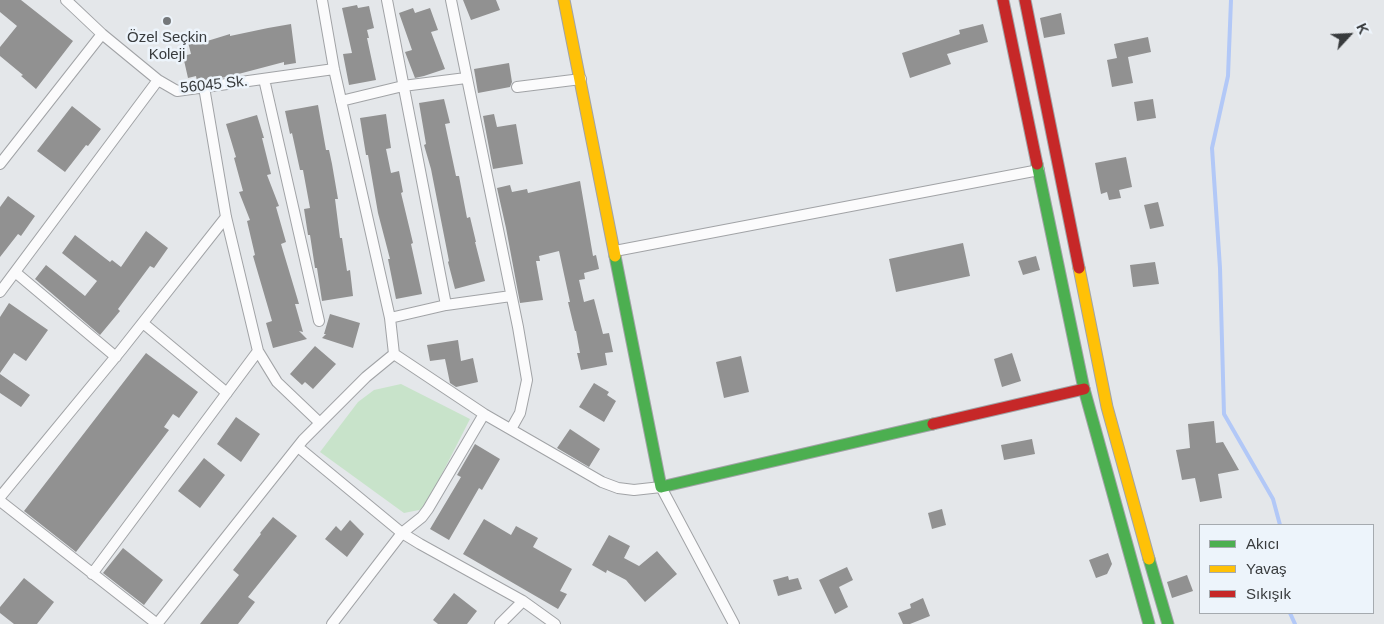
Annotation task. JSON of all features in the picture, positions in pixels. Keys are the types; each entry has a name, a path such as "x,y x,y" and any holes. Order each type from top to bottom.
{"main road":[{"path":"564,0 661,487 1084,389"},
{"path":"1003,0 1084,389 1149,624"},
{"path":"1025,0 1107,407 1168,624"}],"street":[{"name":"56045 Sk.","path":"66,0 102,34 158,80 177,91 334,68"},
{"path":"322,0 341,101 390,318 394,354 484,414 602,482 618,488 634,490 661,487 734,624"},
{"path":"387,0 446,306"},
{"path":"451,0 527,380 520,413 510,429"},
{"path":"0,164 102,34"},
{"path":"341,101 403,86 466,78"},
{"path":"264,79 319,321"},
{"path":"517,87 581,79"},
{"path":"0,292 158,80"},
{"path":"204,87 226,217 258,351 277,382 320,423"},
{"path":"615,252 1039,170"},
{"path":"226,217 116,357 0,499 157,624 298,447 366,377 394,354"},
{"path":"0,273 12,276 116,357"},
{"path":"390,318 446,306 511,296"},
{"path":"143,323 227,393"},
{"path":"92,574 258,351"},
{"path":"332,624 402,533 422,517 428,509 484,414"},
{"path":"298,447 402,533 524,601 555,624"},
{"path":"500,624 524,601"}],"green space":[{"path":"401,384 470,419 424,509 404,513 320,452 358,402 374,390"}],"building":[{"path":"0,0 21,0 73,41 36,89 21,76 23,75 0,56 0,47 17,26 0,12"},
{"path":"463,0 496,0 500,10 471,20"},
{"path":"357,5 358,8 369,6 374,28 367,30 369,38 367,38 376,80 349,85 343,54 352,53 342,8"},
{"path":"413,8 415,13 430,8 438,30 431,32 445,69 415,78 405,52 412,50 399,13"},
{"path":"1061,13 1065,34 1044,38 1040,18"},
{"path":"291,24 296,63 284,65 284,62 227,77 197,81 196,76 188,78 183,56 191,54 188,42 203,38 204,42 230,34 230,36"},
{"path":"983,24 988,42 947,54 951,64 910,78 902,53 960,34 959,30"},
{"path":"1148,37 1151,52 1128,57 1133,83 1112,87 1107,60 1117,58 1114,44"},
{"path":"509,63 512,82 510,87 478,93 474,69"},
{"path":"444,99 450,123 445,124 456,176 459,176 467,218 470,217 485,281 455,289 448,262 431,169 424,145 426,144 419,103"},
{"path":"1153,99 1156,118 1137,121 1134,102"},
{"path":"318,105 326,150 329,150 332,164 338,199 335,199 340,238 342,238 347,271 350,270 353,296 322,301 304,209 310,208 303,170 300,170 285,111"},
{"path":"72,106 101,129 65,172 37,151"},
{"path":"386,114 391,148 386,149 391,173 399,171 403,192 401,193 413,243 411,244 422,294 396,299 388,259 390,259 378,213 360,118"},
{"path":"494,114 497,127 516,124 523,164 493,169 483,116"},
{"path":"257,115 264,138 262,138 271,174 267,175 279,206 276,207 286,242 281,244 299,304 295,304 303,332 299,331 307,339 273,348 266,323 272,321 253,256 255,255 247,221 250,220 239,192 243,191 234,158 236,157 226,124"},
{"path":"1126,157 1132,187 1119,190 1121,198 1109,200 1107,192 1101,194 1095,163"},
{"path":"580,181 593,256 596,255 599,269 584,273 585,279 579,280 584,302 594,299 603,334 609,333 613,352 605,353 607,365 581,370 577,353 580,353 576,331 568,302 570,302 559,251 539,256 540,261 536,261 543,300 520,303 497,188 510,185 512,192 527,189 528,193"},
{"path":"8,196 35,216 21,236 18,234 0,257 0,207"},
{"path":"1158,202 1164,226 1150,229 1144,205"},
{"path":"146,231 168,248 154,268 150,266 118,309 120,311 100,335 35,279 46,265 85,296 97,281 62,253 75,235 110,262 112,260 121,267"},
{"path":"963,243 970,276 896,292 889,259"},
{"path":"1036,256 1040,270 1023,275 1018,261"},
{"path":"1155,262 1159,284 1133,287 1130,265"},
{"path":"9,303 48,330 26,361 14,353 0,373 0,317"},
{"path":"330,314 360,323 353,348 322,338 326,334 324,334"},
{"path":"458,340 461,361 473,358 478,382 456,387 450,383 445,359 430,361 427,345"},
{"path":"315,346 336,364 313,389 305,382 302,385 290,374"},
{"path":"146,353 198,392 179,418 173,414 164,427 169,430 76,552 24,511"},
{"path":"1012,353 1021,381 1002,387 994,359"},
{"path":"741,356 749,392 724,398 716,362"},
{"path":"0,374 30,395 21,407 0,393"},
{"path":"594,383 609,392 607,395 616,401 604,422 579,407"},
{"path":"236,417 260,434 241,462 217,444"},
{"path":"1214,421 1216,443 1223,442 1239,470 1218,474 1222,498 1200,502 1195,478 1182,480 1176,450 1190,448 1188,424"},
{"path":"570,429 600,449 589,467 557,448"},
{"path":"1032,439 1035,454 1004,460 1001,445"},
{"path":"475,444 500,459 482,490 479,488 449,540 430,529 461,477 457,475"},
{"path":"204,458 225,475 200,508 178,491"},
{"path":"942,509 946,525 932,529 928,513"},
{"path":"273,517 297,536 248,597 255,602 238,624 200,624 239,575 233,570"},
{"path":"484,519 511,535 516,526 538,538 533,547 572,569 560,591 567,594 558,609 463,554"},
{"path":"350,520 364,534 347,557 325,539 336,526 341,531"},
{"path":"609,535 630,546 624,558 639,566 657,551 677,574 645,602 626,580 607,570 606,573 592,565"},
{"path":"123,548 163,580 144,605 103,573"},
{"path":"1108,553 1112,564 1107,574 1096,578 1089,560"},
{"path":"847,567 853,580 839,587 848,607 835,614 819,580"},
{"path":"1187,575 1193,591 1172,598 1167,582"},
{"path":"788,576 789,580 798,578 802,589 778,596 773,580"},
{"path":"24,578 54,602 37,624 14,624 0,613 0,607"},
{"path":"454,593 477,611 467,624 438,624 433,620"},
{"path":"923,598 930,616 910,624 903,624 898,613 911,608 910,604"}],"waterway":[{"path":"1231,0 1228,76 1212,148 1220,268 1224,414 1273,499 1280,524"},
{"path":"1290,614 1295,624"}],"traffic: fast":[{"path":"1037,164 1084,389 1149,624"},
{"path":"615,256 661,487 933,424"},
{"path":"1149,559 1168,624"}],"traffic: slow":[{"path":"564,0 615,256"},
{"path":"1079,268 1107,407 1149,559"}],"traffic: jam":[{"path":"1003,0 1037,164"},
{"path":"1025,0 1079,268"},
{"path":"933,424 1084,389"}],"place":[{"name":"Özel Seçkin Koleji","path":"167,21"}]}
